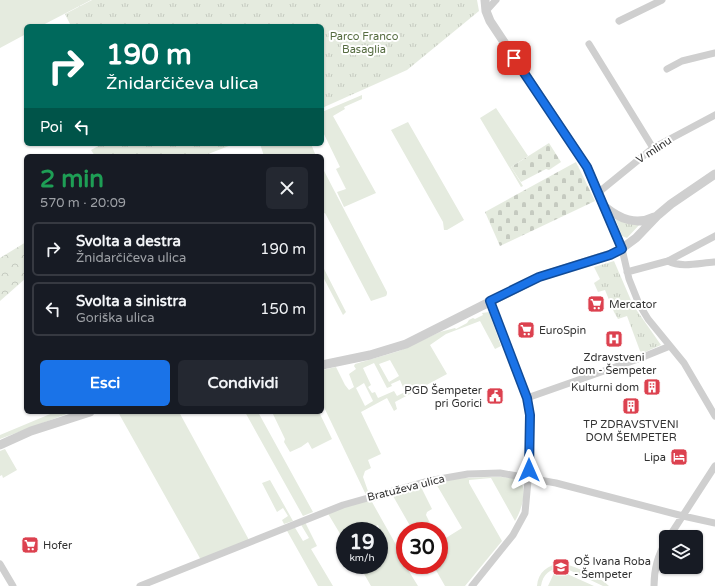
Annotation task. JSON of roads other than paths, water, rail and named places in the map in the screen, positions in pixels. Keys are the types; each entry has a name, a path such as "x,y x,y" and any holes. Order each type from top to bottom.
{"street":[{"path":"496,0 485,6 490,21 587,167 599,192 622,249 627,272 639,304 648,319 688,368 715,416"},
{"path":"619,21 662,0"},
{"path":"589,44 653,148"},
{"path":"667,69 693,58 715,53"},
{"name":"V mlinu","path":"599,192 653,148 715,115"},
{"path":"324,365 370,355 406,344 539,277 610,255 622,249 636,238 658,215 677,200 715,174"},
{"path":"604,206 614,214 628,220 647,220 658,215"},
{"path":"627,272 668,262 715,236"},
{"path":"668,262 673,264 714,262"},
{"path":"472,586 513,536 525,513 529,478 530,415 527,398 490,301"},
{"path":"527,398 638,359 670,346"},
{"path":"0,445 31,432 84,414"},
{"path":"674,530 715,466"},
{"name":"Bratuževa ulica","path":"140,586 343,505 428,481 468,474 500,473 556,483 715,523"},
{"path":"654,586 656,561 659,555"},
{"path":"0,564 13,586"}],"place":[{"name":"Mercator","path":"596,304"},
{"name":"EuroSpin","path":"526,330"},
{"name":"Zdravstveni dom - Šempeter","path":"614,339"},
{"name":"Kulturni dom","path":"652,387"},
{"name":"PGD Šempeter pri Gorici","path":"495,396"},
{"name":"TP ZDRAVSTVENI DOM ŠEMPETER","path":"631,406"},
{"name":"Lipa","path":"679,457"},
{"name":"Hofer","path":"30,545"},
{"name":"OŠ Ivana Roba - Šempeter","path":"561,567"}],"park label":[{"name":"Parco Franco Basaglia","path":"364,42"}]}
